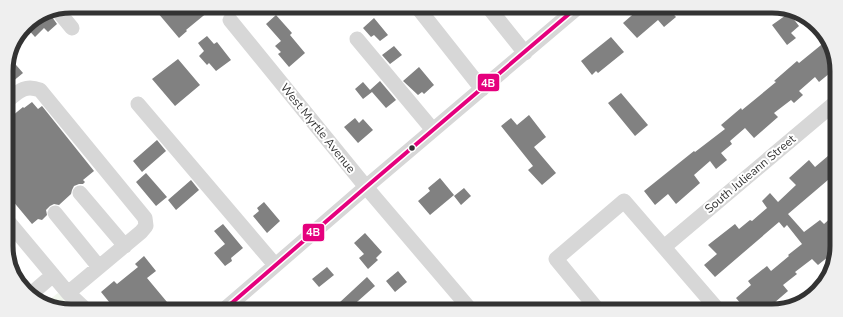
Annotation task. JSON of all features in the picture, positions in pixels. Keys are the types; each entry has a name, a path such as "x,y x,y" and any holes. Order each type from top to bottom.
{"street":[{"path":"422,13 482,89"},
{"path":"493,13 525,53"},
{"path":"231,304 571,13"},
{"path":"60,14 72,28"},
{"name":"West Myrtle Avenue","path":"230,20 459,304"},
{"path":"357,39 433,130"},
{"path":"13,96 20,90 32,87 40,90 145,218 146,226 141,232 68,293"},
{"path":"138,104 275,265"},
{"name":"South Julieann Street","path":"664,247 830,107"},
{"path":"80,193 125,246"},
{"path":"593,304 556,259 624,201 713,304"},
{"path":"54,213 99,267"},
{"path":"13,227 68,293 80,304"},
{"path":"34,291 53,275"}],"shaded area":[{"path":"58,293 69,304 60,303 49,300"}],"building":[{"path":"158,13 207,13 186,30 187,31 179,38"},
{"path":"634,13 672,13 676,17 664,27 658,20 637,38 623,23"},
{"path":"276,15 292,33 290,35 305,53 289,67 278,54 281,52 275,46 281,41 266,24"},
{"path":"786,15 791,16 799,26 791,33 796,38 787,45 772,25"},
{"path":"52,16 57,24 48,32 44,28 35,37 30,31 39,23"},
{"path":"374,18 388,35 380,41 374,35 371,37 363,28"},
{"path":"207,36 214,44 217,42 231,60 216,71 209,63 207,65 199,56 204,51 198,43"},
{"path":"611,37 624,52 598,73 596,71 592,75 581,61"},
{"path":"823,44 830,64 830,68 828,70 830,73 819,82 815,77 799,91 803,95 794,103 791,100 774,113 778,117 754,138 745,128 730,141 732,144 721,153 727,160 716,169 710,161 694,175 700,183 676,204 668,194 655,205 644,191 694,151 695,152 725,129 721,125 776,82 774,81 797,61 799,63"},
{"path":"394,46 402,55 390,64 382,55"},
{"path":"178,59 200,85 175,106 152,79"},
{"path":"14,62 23,73 13,81"},
{"path":"419,67 434,85 424,94 422,92 418,95 403,81"},
{"path":"380,81 396,100 386,108 372,92 363,99 355,89 363,82 370,90"},
{"path":"621,93 648,125 635,136 608,103"},
{"path":"32,102 38,109 42,106 94,171 83,180 85,182 83,184 74,186 71,194 59,205 54,204 50,206 46,210 47,215 42,220 38,219 32,224 13,201 13,115 23,107 24,108"},
{"path":"529,115 546,137 534,147 556,173 542,185 528,170 533,166 501,126 511,118 517,125"},
{"path":"355,118 359,123 363,119 373,130 358,143 344,127"},
{"path":"157,140 166,151 142,172 133,161"},
{"path":"830,154 830,178 788,214 804,232 820,220 824,224 830,219 829,256 818,265 812,259 795,272 797,274 783,285 788,291 773,304 763,304 761,302 759,304 741,304 736,298 751,285 748,281 767,266 771,271 802,244 787,225 784,228 779,222 715,277 704,265 717,254 708,245 735,224 739,229 750,220 752,221 767,208 762,201 770,193 778,202 796,185 789,178 809,160 815,167"},
{"path":"146,173 167,197 156,206 136,182"},
{"path":"440,178 454,195 430,215 418,201 430,191 428,188"},
{"path":"191,180 199,190 176,210 168,200"},
{"path":"464,188 471,196 461,205 454,196"},
{"path":"264,202 280,221 267,233 253,216 259,211 257,208"},
{"path":"223,224 243,248 231,258 232,261 225,266 214,253 225,244 214,231"},
{"path":"365,233 382,252 376,258 378,260 368,269 359,258 364,254 354,243"},
{"path":"144,256 156,271 147,278 169,304 111,304 101,292 114,281 117,284 138,267 135,264"},
{"path":"327,267 334,275 319,287 312,279"},
{"path":"398,271 407,282 395,292 386,281"},
{"path":"367,277 375,286 355,304 339,303"}],"transit line":[{"name":"4B","path":"231,304 570,13"}]}
